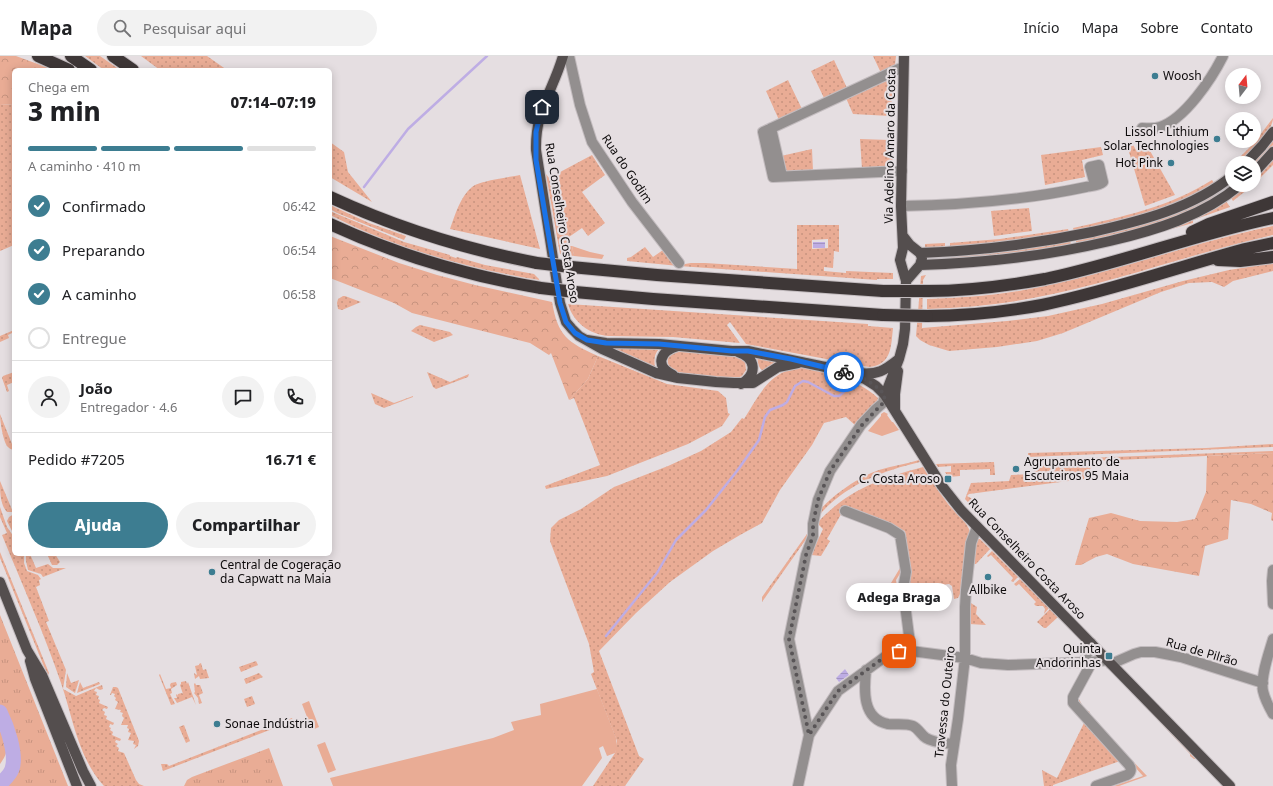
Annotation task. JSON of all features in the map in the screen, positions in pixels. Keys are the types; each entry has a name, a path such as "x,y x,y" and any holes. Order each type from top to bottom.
{"highway":[{"path":"38,56 65,68"},
{"path":"71,56 88,68"},
{"path":"114,56 130,68"},
{"path":"332,198 376,217 433,238 487,253 537,262 571,267 665,276 883,291 928,292 991,287 1046,278 1086,269 1229,228 1273,218"},
{"path":"1161,247 1209,224 1273,202"},
{"path":"332,225 420,260 486,278 541,288 653,299 883,316 976,314 1011,310 1075,297 1209,259 1273,243"},
{"path":"1209,259 1240,261 1273,256"}],"main road":[{"name":"Rua Conselheiro Costa Aroso","path":"563,56 539,117 536,141 536,160 562,313 566,322 572,329 602,350 656,373 678,378 741,384 753,383 778,367 794,363 808,364"},
{"name":"Via Adelino Amaro da Costa","path":"885,395 899,359 905,329 906,281 900,260 903,236 901,206 904,56"},
{"path":"1253,156 1273,132"},
{"path":"1261,165 1273,152"},
{"path":"902,253 908,249 917,251 970,250 1008,247 1119,226 1182,206 1205,194 1225,181"},
{"path":"903,267 909,270 918,267 1020,258 1075,249 1161,227 1196,213 1230,192"},
{"name":"Via Adelino Amaro da Costa","path":"903,236 917,251"},
{"path":"906,281 918,267 922,258 917,251"},
{"name":"Rua Conselheiro Costa Aroso","path":"587,340 606,343 682,345 754,352 846,372 865,379 876,386 885,395 942,486 961,510 1230,786"},
{"path":"678,378 666,372 663,368 662,357 669,348 682,345"},
{"name":"Rua Conselheiro Costa Aroso","path":"732,351 744,354 751,362 753,372 747,380 741,384"},
{"name":"Via Adelino Amaro da Costa","path":"895,411 895,394 899,359"},
{"path":"846,372 876,374 886,369 899,359"},
{"path":"0,582 28,650 42,675 83,772 91,786"},
{"path":"28,650 35,680 77,786"}],"street":[{"name":"Rua do Godim","path":"570,56 580,105 592,142 632,202 679,263"},
{"path":"1142,128 1151,129 1161,127 1185,110 1204,87 1223,56"},
{"path":"902,171 782,176 771,128 904,68"},
{"path":"901,206 957,204 1029,197 1095,185"},
{"path":"798,786 809,735 789,639 806,555 813,536 813,524 818,500 830,471 862,425 883,403 885,395"},
{"path":"845,511 889,528 900,535 906,572 903,589 912,651"},
{"name":"Travessa do Outeiro","path":"952,786 951,765 953,744 958,719 965,658 965,607 971,543 977,527"},
{"path":"1273,570 1273,604"},
{"path":"1273,639 1262,690 1273,714"},
{"path":"1090,643 1088,662 1073,697 1072,703 1129,764 1131,769 1130,773 1127,775 1096,786"},
{"name":"Rua de Pilrão","path":"809,735 838,691 886,656 899,651 912,651 965,658 981,663 1008,665 1109,662 1141,652 1155,652 1181,657 1263,683"},
{"path":"866,670 865,698 873,715 885,723 914,727 926,738 934,742 953,744"}],"green space":[{"path":"0,56 16,56 49,68 12,68 12,105 0,104"},
{"path":"85,56 100,56 117,68 101,68"},
{"path":"141,56 207,56 224,68 157,68"},
{"path":"873,56 896,56 895,65 881,73"},
{"path":"834,60 847,88 824,98 811,71"},
{"path":"893,78 896,86 892,99 890,116 853,114 846,98"},
{"path":"788,80 802,109 779,120 766,91"},
{"path":"0,104 12,105 12,246 0,251"},
{"path":"1273,118 1269,129 1261,141 1261,134"},
{"path":"860,139 889,140 889,154 893,155 890,166 862,169"},
{"path":"1273,140 1273,145 1261,158 1261,156 1259,156"},
{"path":"1145,142 1175,195 1145,206 1127,145 1132,143 1136,150 1140,148 1138,144"},
{"path":"332,143 344,152 348,172 372,202 332,178"},
{"path":"1101,147 1103,155 1082,160 1085,177 1045,185 1041,155"},
{"path":"1249,148 1254,148 1247,156 1241,156"},
{"path":"812,149 813,171 785,171 781,156"},
{"path":"592,155 605,175 582,192 605,223 588,236 582,228 566,239 569,246 572,246 574,256 560,254 546,174 549,178"},
{"path":"1273,160 1273,165 1261,177 1261,173"},
{"path":"520,175 540,249 450,229 461,201 472,187 488,181"},
{"path":"1212,180 1214,183 1164,207 1110,223 1074,231 1073,228 1127,215 1162,204"},
{"path":"1219,191 1221,193 1204,203 1151,225 1076,243 1076,240 1129,228 1168,217 1186,210"},
{"path":"1239,192 1244,192 1233,201 1231,198"},
{"path":"1226,201 1230,207 1193,220 1193,223 1157,233 1198,217"},
{"path":"332,206 369,223 406,236 404,240 332,210"},
{"path":"1029,208 1032,231 994,236 991,211"},
{"path":"332,212 404,242 456,258 534,274 540,280 486,270 432,256 380,238 332,216"},
{"path":"797,225 839,225 839,252 834,251 833,268 824,267 824,271 846,273 846,271 893,273 893,279 877,280 679,266 627,261 627,258 631,257 645,247 653,257 663,250 679,265 705,263 797,269","holes":["828,239 828,248 812,249 812,240"]},
{"path":"1273,226 1273,235 1213,250 1063,292 993,304 927,309 927,299 1000,294 1055,284 1118,268 1210,241"},
{"path":"1068,229 1069,232 1010,242 950,247 950,243 1000,239"},
{"path":"332,237 399,263 437,275 552,302 557,323 571,342 598,356 588,379 569,400 551,353 549,355 530,343 412,313 394,303 332,279"},
{"path":"1070,241 1071,244 1022,253 951,259 951,257 1012,251"},
{"path":"945,243 945,247 925,248 925,244"},
{"path":"572,246 604,255 602,259 574,256"},
{"path":"1273,263 1273,271 1233,281 1224,287 1212,282 1189,283 1161,292 1063,333 1037,341 997,347 949,351 929,345 916,336 921,276 926,275 923,280 922,328 1048,316 1102,304 1183,281 1229,270"},
{"path":"343,296 361,302 342,310 338,309 338,299"},
{"path":"568,304 868,324 868,326 893,328 891,348 886,359 882,363 869,367 746,344 730,322 727,325 740,343 673,337 609,336 595,333 583,326 570,311"},
{"path":"420,325 450,332 453,335 434,342 411,331"},
{"path":"12,331 12,333 8,335 9,338 0,342 0,336"},
{"path":"608,346 659,349 656,353 654,362 655,367"},
{"path":"675,350 736,355 745,361 746,370 742,376 735,379 675,372 670,367 668,361 669,355"},
{"path":"598,356 667,384 718,391 726,398 728,413 730,414 722,426 688,444 607,476 546,489 545,486 600,465 574,398 569,400 588,379"},
{"path":"757,356 774,359 774,364 764,371 759,367"},
{"path":"798,367 819,371 851,381 870,391 878,398 877,402 856,426 846,417 824,423 812,445 780,490 762,523 713,551 670,582 636,613 599,651 639,756 644,759 625,786 593,786 615,753 617,741 591,674 594,672 589,644 550,541 551,528 559,520 581,509 614,487 668,466 701,451 731,432 742,418 744,419 756,399 771,380 784,372 783,368"},
{"path":"427,372 450,382 469,374 468,377 436,389 433,387"},
{"path":"12,373 12,383 7,385 9,391 7,392 2,378 3,376"},
{"path":"371,393 394,403 413,397 384,408 375,404"},
{"path":"884,412 888,414 887,415 899,430 882,436 868,431 881,416 881,414"},
{"path":"0,414 12,444 12,450 6,444 1,426"},
{"path":"1273,444 1273,447 1028,457 1028,453 1206,448"},
{"path":"1273,451 1273,453 1095,461 1084,479 969,494 967,496 978,502 977,512 965,499 971,483 1009,481 1011,475 1034,474 1034,463 1060,462 1060,459"},
{"path":"1273,453 1273,521 1271,520 1272,513 1251,504 1231,500 1228,539 1205,546 1199,576 1133,564 1107,554 1096,557 1081,565 1075,565 1089,518 1111,513 1140,521 1177,522 1195,519 1206,492 1207,456"},
{"path":"919,460 920,462 879,474 854,486 831,503 821,513 819,511 839,493 863,477 879,470"},
{"path":"994,462 995,475 990,475 990,469 960,470 960,476 948,477 945,472 951,472 951,466 938,467 936,464"},
{"path":"923,467 948,504 966,524 970,532 962,590 958,598 954,599 952,586 949,584 911,589 905,531 844,509 827,539 830,541 821,556 811,555 823,529 817,523 829,511 853,494 866,487 892,476"},
{"path":"0,481 12,512 7,512 3,506"},
{"path":"0,507 7,527 12,534 12,556 24,556 24,563 27,571 38,575 41,579 39,580 40,585 36,587 49,621 46,622 66,670 63,689 76,696 102,685 103,689 100,690 96,688 94,691 97,692 96,695 99,696 99,703 108,707 107,709 104,708 102,710 105,712 104,715 107,716 106,719 114,723 113,725 110,724 109,727 113,732 112,735 121,739 120,741 116,740 115,742 118,744 116,746 119,748 118,751 124,753 136,780 139,784 144,786 104,786 88,763 77,737 61,683 33,609 2,535 7,533 0,517"},
{"path":"12,515 12,531 7,521"},
{"path":"807,534 809,535 762,602 762,597"},
{"path":"977,539 980,539 990,549 976,564 973,564 973,544"},
{"path":"992,551 1018,577 1013,582 1011,581 1013,578 991,555 988,557 987,556"},
{"path":"0,552 49,673 48,675 0,558"},
{"path":"26,556 31,556 36,568 48,564 53,568 66,568 43,577 41,574 28,570"},
{"path":"48,556 56,556 60,562 57,565 52,565"},
{"path":"900,568 901,572 896,580 898,593 888,588"},
{"path":"1020,579 1049,608 1044,614 1045,609 1043,606 1036,606 1034,604 1036,602 1019,584 1016,586 1014,584"},
{"path":"971,603 977,607 976,614 986,625 969,624"},
{"path":"1050,609 1058,617 1046,628 1044,628 1037,622"},
{"path":"0,615 68,786 4,786 12,777 17,758 17,746 13,734 0,709"},
{"path":"256,661 258,665 241,672 239,667"},
{"path":"201,663 203,670 206,669 209,678 200,679 199,676 195,679 194,673 197,675 195,666"},
{"path":"67,673 71,683 79,680 75,693 66,687"},
{"path":"259,673 263,677 246,684 244,679"},
{"path":"160,674 166,689 171,688 171,683 176,682 177,685 171,689 172,693 170,694 175,704 171,705 159,675"},
{"path":"186,681 187,684 188,682 196,705 192,697 177,703 174,698 177,698 177,694 178,696 178,694 183,694 180,685 181,682"},
{"path":"80,682 83,688 99,682 100,684 77,693"},
{"path":"195,683 196,685 200,685 203,693 199,695 202,703 199,704 198,698 194,693"},
{"path":"113,687 118,688 139,741 138,746 134,749 136,745 133,744 134,741 128,740 131,733 128,732 128,725 121,725 124,718 122,716 123,713 120,712 121,710 115,709 118,702 115,700 115,694 112,693 110,695"},
{"path":"597,689 616,738 617,747 615,753 607,756 603,746 599,748 602,758 582,786 333,786 330,778 493,738 514,730 511,722 541,715 540,704"},
{"path":"252,696 255,704 247,707 244,699"},
{"path":"1135,696 1196,759 1190,756 1190,754"},
{"path":"1078,697 1084,709 1090,712 1088,714 1147,776 1119,786 1114,786 1143,776 1077,703 1076,700"},
{"path":"309,701 319,727 312,730 302,704"},
{"path":"292,718 293,721 163,771 161,764 167,764 169,766"},
{"path":"1084,723 1120,761 1053,786 1044,786 1042,770 1057,778"},
{"path":"184,725 190,741 186,743 179,727"},
{"path":"1,731 5,741 6,752 0,764 0,732"},
{"path":"325,742 336,770 328,773 317,745"},
{"path":"269,748 283,786 184,786 187,780 192,777"}],"shaded area":[{"path":"813,242 825,242 825,248 813,248"},
{"path":"845,669 849,675 839,682 836,678"}],"waterway":[{"path":"364,187 408,129 487,56"},
{"path":"606,636 657,573 676,540 706,510 737,471 759,440 765,417 770,410 787,402 795,386 803,381 808,382 834,396 839,396 845,391"},
{"path":"0,712 6,725 13,756 12,769 0,784"}],"way so far":[{"path":"844,372 854,374 865,379 879,388 885,395 883,403 862,425 830,471 818,500 813,524 813,536 806,555 789,639 809,735 838,691 844,685 886,656 899,651"}],"place":[{"name":"Woosh","path":"1155,76"},
{"name":"Lissol - Lithium Solar Technologies","path":"1217,139"},
{"name":"Hot Pink","path":"1171,163"},
{"name":"Agrupamento de Escuteiros 95 Maia","path":"1016,469"},
{"name":"C. Costa Aroso","path":"948,479"},
{"name":"Central de Cogeração da Capwatt na Maia","path":"212,572"},
{"name":"Allbike","path":"988,577"},
{"name":"Adega Braga","path":"899,651"},
{"name":"Quinta Andorinhas","path":"1109,656"},
{"name":"Sonae Indústria","path":"217,724"}],"route":[{"path":"542,107 536,132 536,160 562,313 566,322 575,333 587,340 606,343 682,345 732,351 748,351 791,359 844,372"}]}
